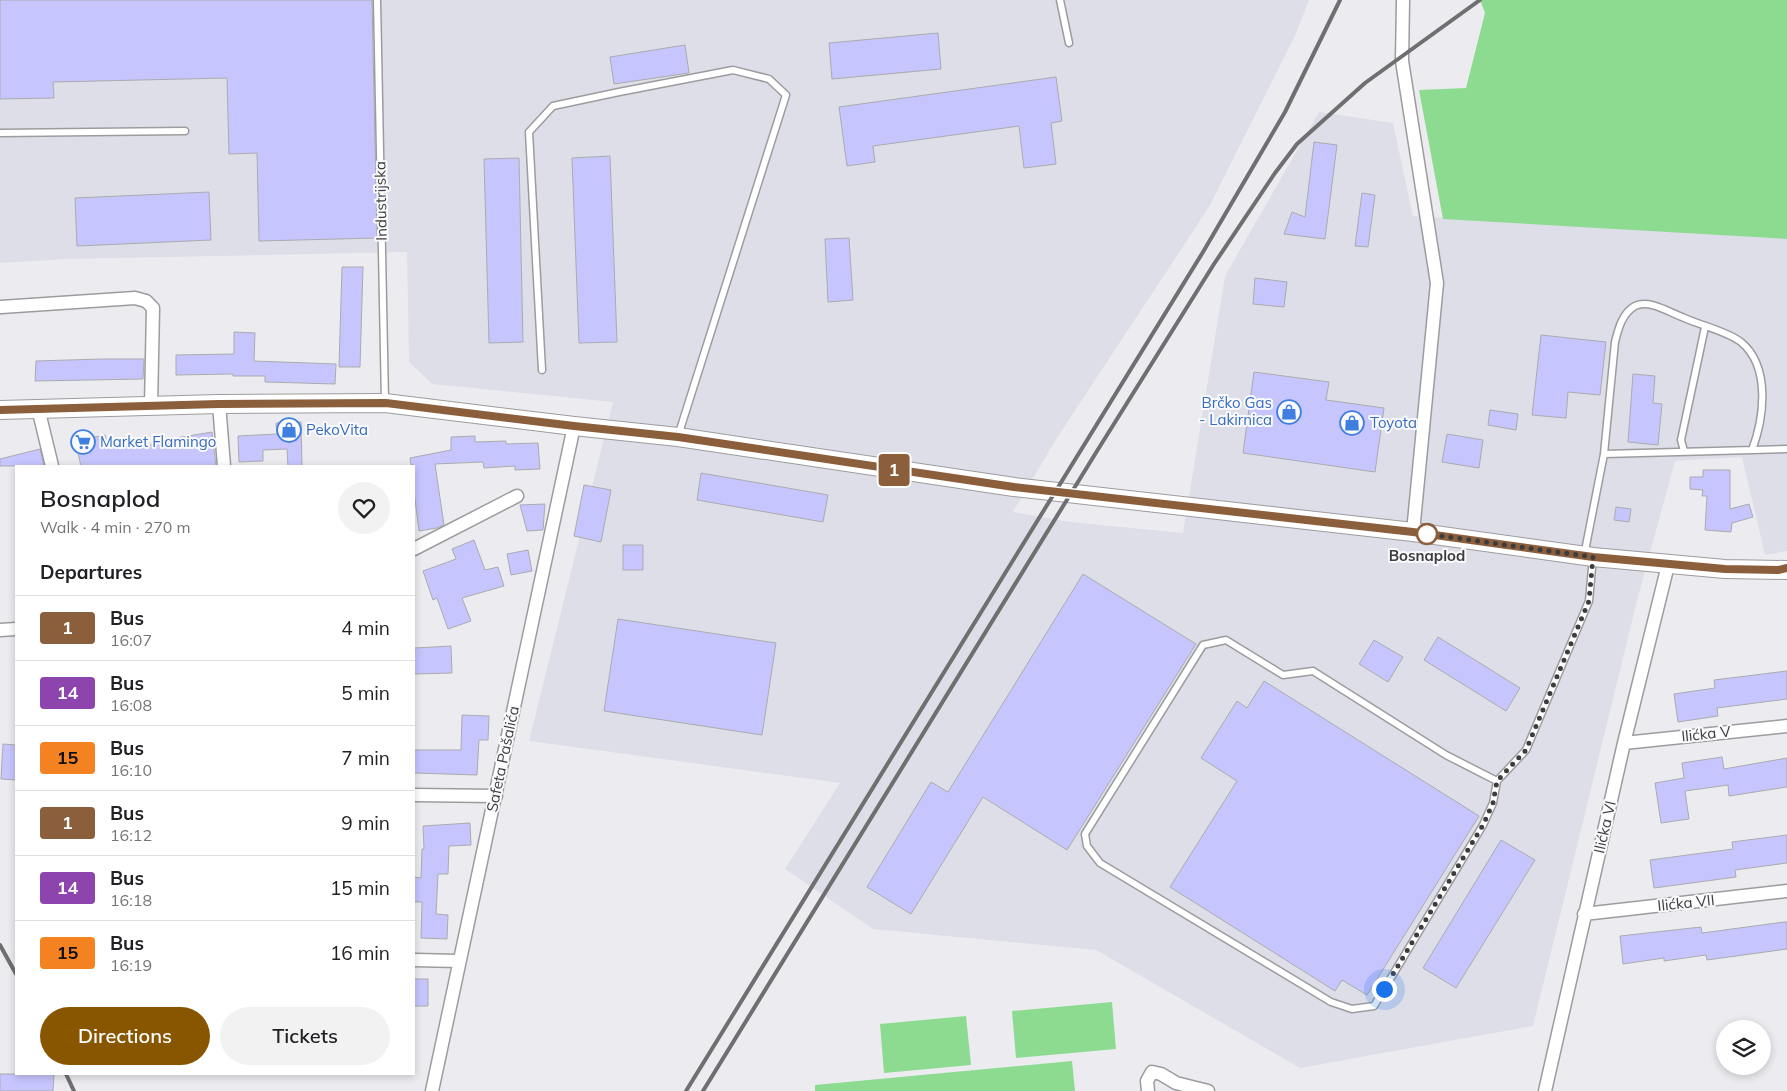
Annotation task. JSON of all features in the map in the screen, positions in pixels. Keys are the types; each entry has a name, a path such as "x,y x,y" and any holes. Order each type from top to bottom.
{"main road":[{"path":"0,410 219,404 386,403 678,437 1014,487 1413,532 1588,556 1725,569 1784,569"}],"street":[{"path":"1404,0 1402,61 1437,284 1413,532"},
{"path":"1,307 135,298 146,301 152,308 151,406"},
{"path":"219,404 224,465"},
{"path":"38,408 52,465"},
{"name":"Safeta Pašalića","path":"432,1091 574,426"},
{"path":"415,548 517,496"},
{"name":"Ilićka VI","path":"1545,1091 1584,914 1668,564"},
{"path":"0,630 15,629"},
{"name":"Ilićka V","path":"1624,743 1787,726"},
{"path":"415,795 496,796"},
{"name":"Ilićka VII","path":"1584,914 1787,891"},
{"path":"415,960 459,961"},
{"path":"1148,1091 1147,1081 1152,1072 1161,1074 1176,1083 1208,1091"}],"lane":[{"name":"Industrijska","path":"377,0 386,403"},
{"path":"1060,0 1069,43"},
{"path":"542,370 529,132 553,106 733,70 769,79 786,95 678,437"},
{"path":"0,133 185,131"},
{"path":"1497,781 1446,756 1313,671 1283,675 1226,640 1203,645 1085,834 1087,846 1100,863 1331,1002 1352,1009 1374,1006 1483,825 1493,803 1497,781 1526,750 1589,601 1588,556 1604,454 1615,342 1619,326 1634,307 1642,304 1653,305 1726,334 1740,341 1750,352 1758,366 1762,411 1760,429 1752,450"},
{"path":"1684,451 1681,440 1705,327"},
{"path":"1604,454 1787,448"}],"shaded area":[{"path":"0,0 1309,0 1295,36 1209,207 1055,441 1013,512 1071,522 1183,533 1225,276 1319,112 1393,123 1413,216 1787,239 1787,551 1765,555 1742,457 1675,461 1638,597 1533,1026 1300,1068 1096,950 873,929 785,869 840,783 529,741 613,402 432,384 409,362 407,252 70,259 0,263"}],"green space":[{"path":"1480,0 1787,0 1787,239 1443,219 1419,90 1466,88 1485,13"},
{"path":"1112,1002 1116,1049 1016,1058 1012,1011"},
{"path":"966,1016 971,1065 884,1073 880,1024"},
{"path":"1072,1061 1075,1091 815,1091 815,1085"}],"building":[{"path":"0,0 372,0 377,238 259,241 257,153 229,154 227,78 53,82 54,98 0,99"},
{"path":"938,33 941,69 832,79 829,43"},
{"path":"685,45 689,73 614,84 610,57"},
{"path":"1056,77 1062,121 1051,123 1056,164 1024,168 1019,126 873,146 875,162 847,166 839,107"},
{"path":"1314,142 1337,145 1325,239 1284,234 1292,212 1305,217"},
{"path":"610,156 617,342 579,343 572,158"},
{"path":"519,158 523,342 489,343 484,159"},
{"path":"209,192 211,240 77,246 75,198"},
{"path":"1362,193 1375,195 1368,247 1355,246"},
{"path":"849,238 853,300 828,302 825,239"},
{"path":"342,267 363,267 360,367 339,367"},
{"path":"1255,278 1287,282 1284,307 1253,304"},
{"path":"234,332 255,333 254,361 336,364 335,384 265,382 265,376 233,376 233,374 176,375 176,355 234,354"},
{"path":"1541,335 1606,342 1600,395 1568,392 1566,418 1532,415"},
{"path":"144,359 143,379 35,381 36,361"},
{"path":"1254,372 1329,382 1326,400 1384,408 1375,472 1243,453"},
{"path":"1633,374 1655,376 1653,403 1662,404 1658,445 1628,442"},
{"path":"1490,410 1518,414 1516,430 1488,425"},
{"path":"301,422 302,465 288,465 287,449 263,450 263,461 239,462 238,436 277,434 276,423"},
{"path":"212,432 216,465 81,465 75,441 105,435 108,447 152,445 152,442"},
{"path":"1447,434 1483,440 1479,468 1442,462"},
{"path":"475,436 475,442 506,441 506,444 538,443 540,469 515,470 515,466 484,468 483,462 435,464 444,525 419,531 415,500 415,465 411,465 410,458 451,450 451,437"},
{"path":"40,449 44,465 0,466 0,459"},
{"path":"1703,470 1730,470 1730,509 1749,504 1753,517 1732,523 1731,532 1705,530 1707,496 1702,496 1703,490 1690,489 1690,477 1703,477"},
{"path":"701,473 828,495 823,522 697,500"},
{"path":"584,485 611,490 601,542 574,536"},
{"path":"545,504 543,530 527,531 520,505"},
{"path":"1616,507 1631,509 1629,522 1614,520"},
{"path":"474,540 485,570 498,567 504,586 462,598 471,621 448,629 437,598 433,600 423,571 456,559 452,549"},
{"path":"623,545 643,545 643,570 623,570"},
{"path":"528,550 532,571 511,575 507,554"},
{"path":"1083,574 1196,644 1067,850 983,797 911,914 867,887 931,782 948,792"},
{"path":"618,619 776,643 762,735 604,711"},
{"path":"1438,637 1520,688 1506,711 1424,660"},
{"path":"1374,640 1403,657 1388,682 1359,664"},
{"path":"451,646 452,673 415,674 415,648"},
{"path":"1787,671 1787,699 1717,708 1718,716 1678,722 1674,694 1715,688 1714,680"},
{"path":"1264,681 1479,816 1367,995 1342,980 1335,991 1170,887 1237,781 1201,758 1237,701 1247,708"},
{"path":"462,715 489,716 488,740 479,740 477,775 415,773 415,750 461,750"},
{"path":"3,744 15,745 15,780 1,779"},
{"path":"1722,757 1724,769 1787,758 1787,787 1729,796 1728,785 1685,791 1689,819 1661,823 1655,783 1684,778 1682,763"},
{"path":"470,823 471,845 449,846 448,874 438,874 436,914 448,915 447,939 421,938 422,902 415,902 415,877 421,878 422,849 424,849 423,826"},
{"path":"1787,835 1787,863 1735,870 1736,877 1654,888 1650,860 1733,849 1732,842"},
{"path":"1501,840 1535,860 1456,988 1423,968"},
{"path":"1787,922 1787,949 1707,960 1706,955 1664,961 1664,958 1623,964 1620,936 1701,927 1702,933"},
{"path":"415,979 428,979 428,1006 415,1006"},
{"path":"0,1074 54,1075 53,1091 0,1091"}],"railway":[{"path":"686,1091 1203,252 1285,112 1340,0"},
{"path":"703,1091 1097,451 1214,264 1275,173 1297,144 1365,83 1480,0"},
{"path":"0,945 15,972"},
{"path":"66,1075 74,1091"}],"bus line":[{"name":"1","path":"0,410 219,404 386,403 678,437 1014,487 1413,532 1593,557 1725,569 1778,570 1787,568"}],"place":[{"name":"Brčko Gas - Lakirnica","path":"1289,412"},
{"name":"Toyota","path":"1352,423"},
{"name":"PekoVita","path":"289,430"},
{"name":"Market Flamingo","path":"83,442"},
{"name":"Bosnaplod","path":"1427,534"}],"route":[{"path":"1384,989 1483,825 1493,803 1497,781 1526,750 1589,601 1593,557 1427,534"}]}
